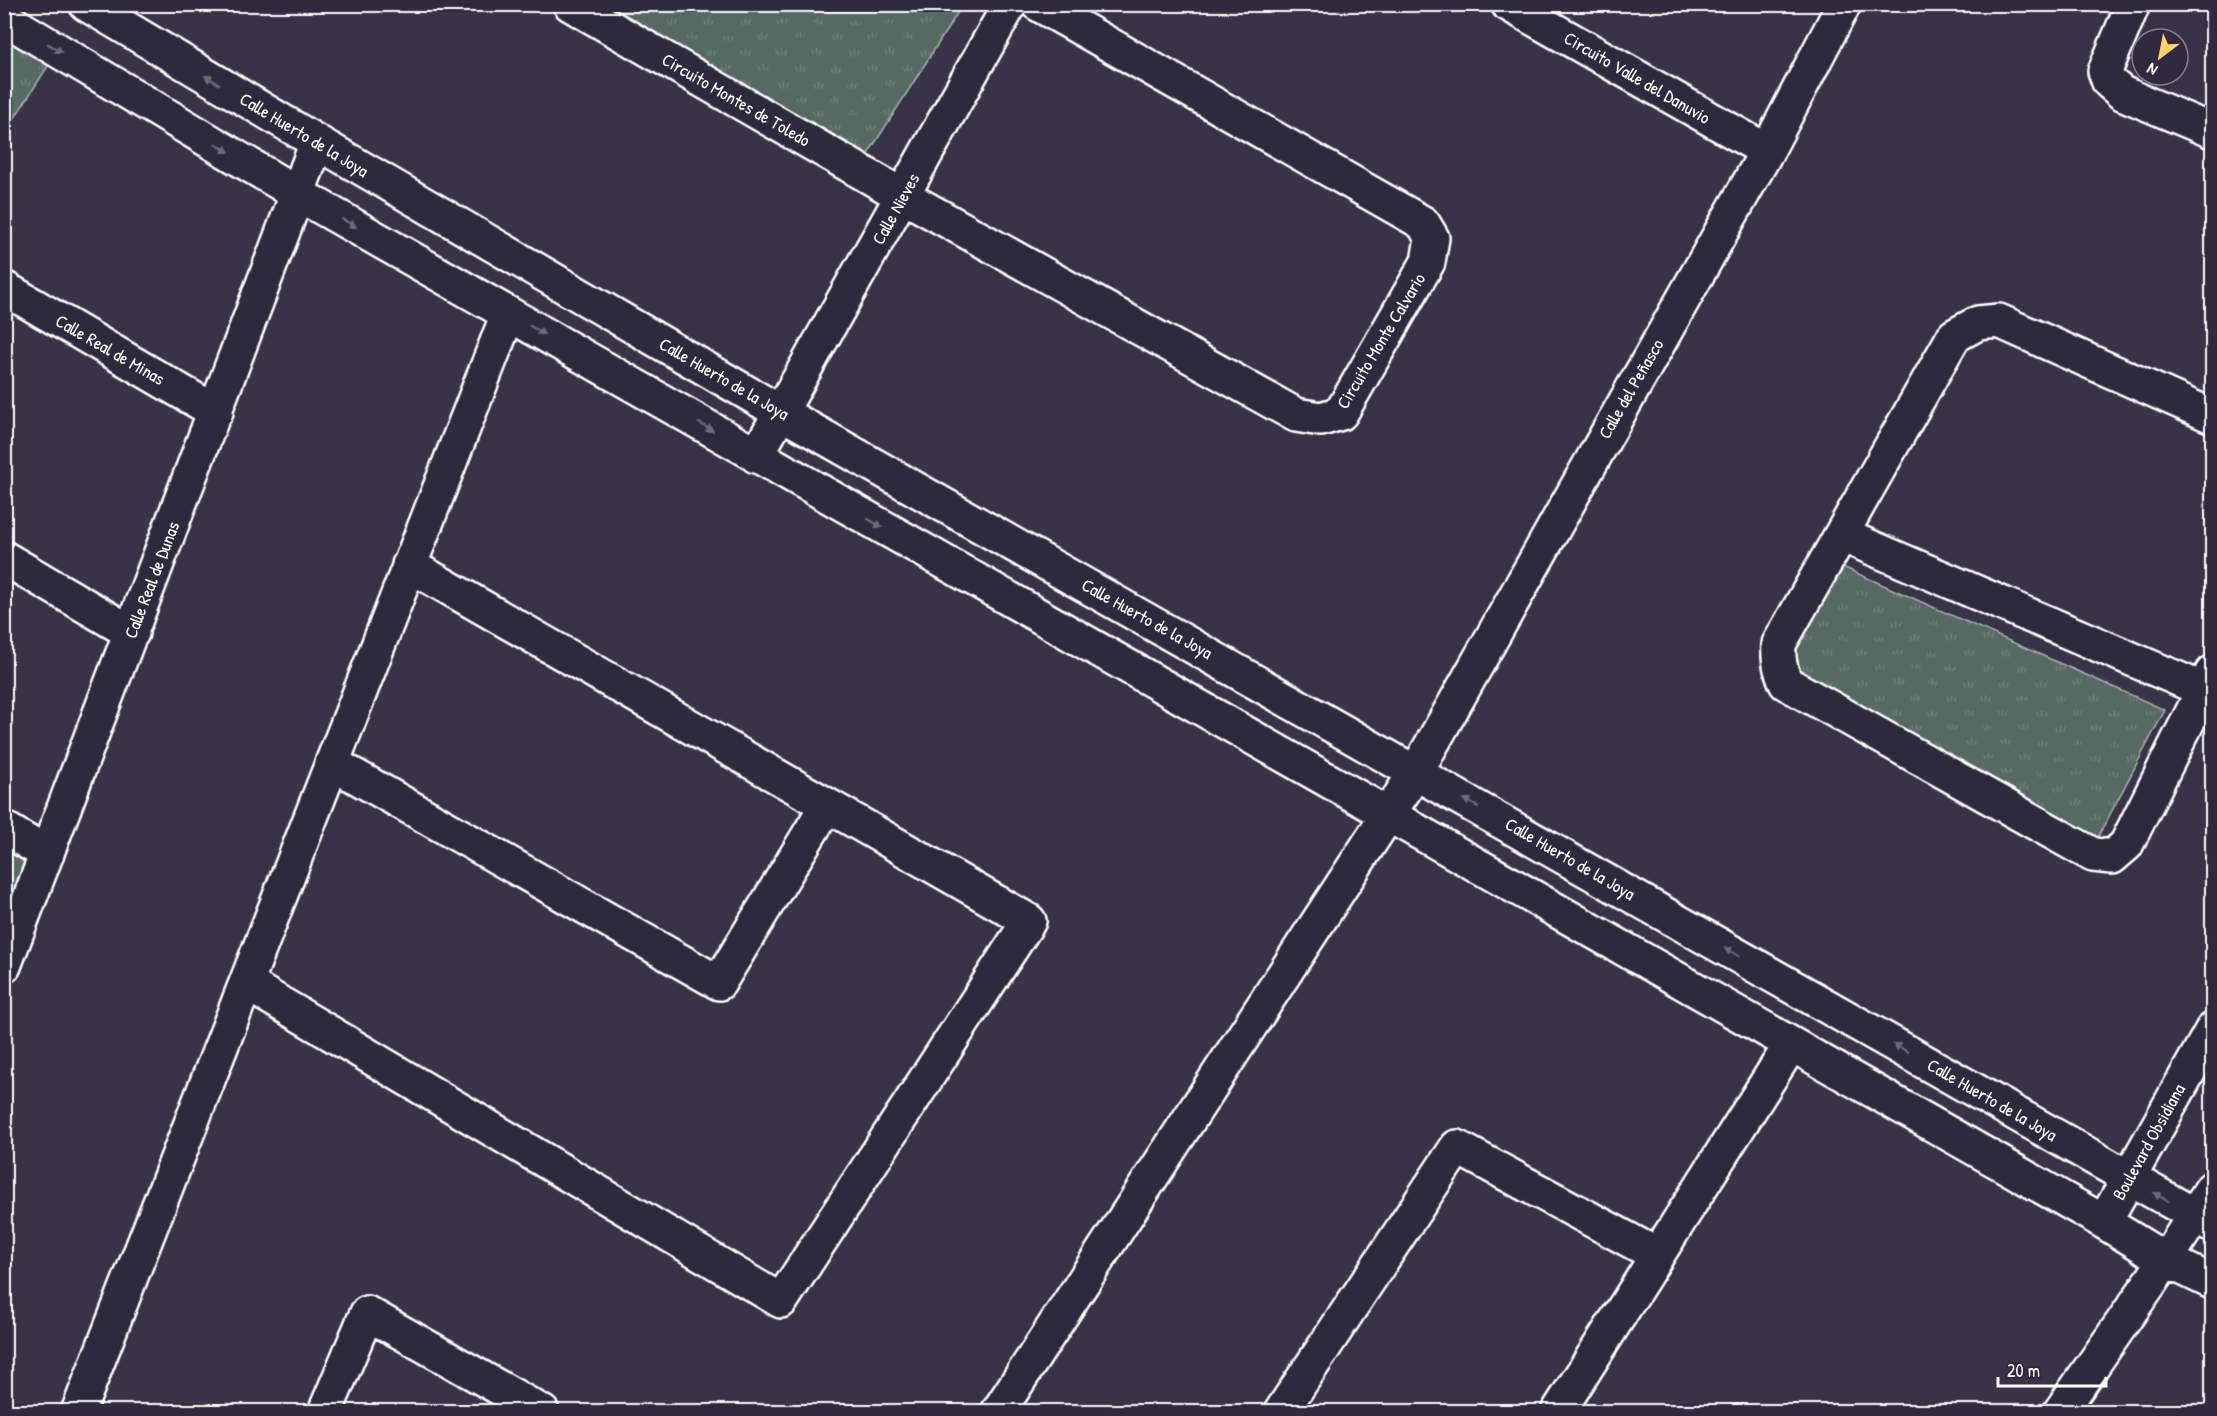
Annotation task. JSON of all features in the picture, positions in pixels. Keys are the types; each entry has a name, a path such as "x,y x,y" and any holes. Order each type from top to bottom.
{"street":[{"name":"Calle Huerto de la Joya","path":"86,4 317,142 780,412 2204,1221"},
{"name":"Circuito Montes de Toledo","path":"570,4 903,196"},
{"name":"Calle Nieves","path":"756,456 1010,4"},
{"name":"Circuito Monte Calvario","path":"903,196 1296,415 1322,419 1341,413 1428,262 1432,238 1423,223 1038,4"},
{"name":"Circuito Valle del Danuvio","path":"1508,4 1767,151"},
{"name":"Calle del Peñasco","path":"998,1412 1416,772 1767,151 1844,4"},
{"path":"2133,4 2105,71 2109,82 2122,93 2212,132"},
{"path":"4,18 298,194 1790,1046 2104,1222 2166,1260 2212,1282"},
{"name":"Calle Real de Dunas","path":"4,966 317,142"},
{"name":"Calle Real de Minas","path":"4,288 216,412"},
{"path":"78,1412 508,314"},
{"path":"1842,535 2210,688 2126,845 2112,857 2093,855 1786,683 1779,668 1779,644 1954,336 1978,323 1999,321 2212,416"},
{"path":"4,558 132,633"},
{"path":"246,983 781,1301 1029,921 410,565"},
{"path":"332,763 719,983 827,805"},
{"path":"4,828 47,854"},
{"name":"Boulevard Obsidiana","path":"2104,1222 2212,1030"},
{"path":"1558,1412 1790,1046"},
{"path":"1281,1412 1457,1147 1657,1255"},
{"path":"2060,1412 2166,1260 2204,1221 2212,1188"},
{"path":"325,1412 367,1313 542,1412"}],"green space":[{"path":"959,4 962,6 868,154 604,5"},
{"path":"5,35 50,63 5,133"},
{"path":"1836,564 2165,710 2096,841 1785,661"},
{"path":"5,831 43,855 5,957"}]}
